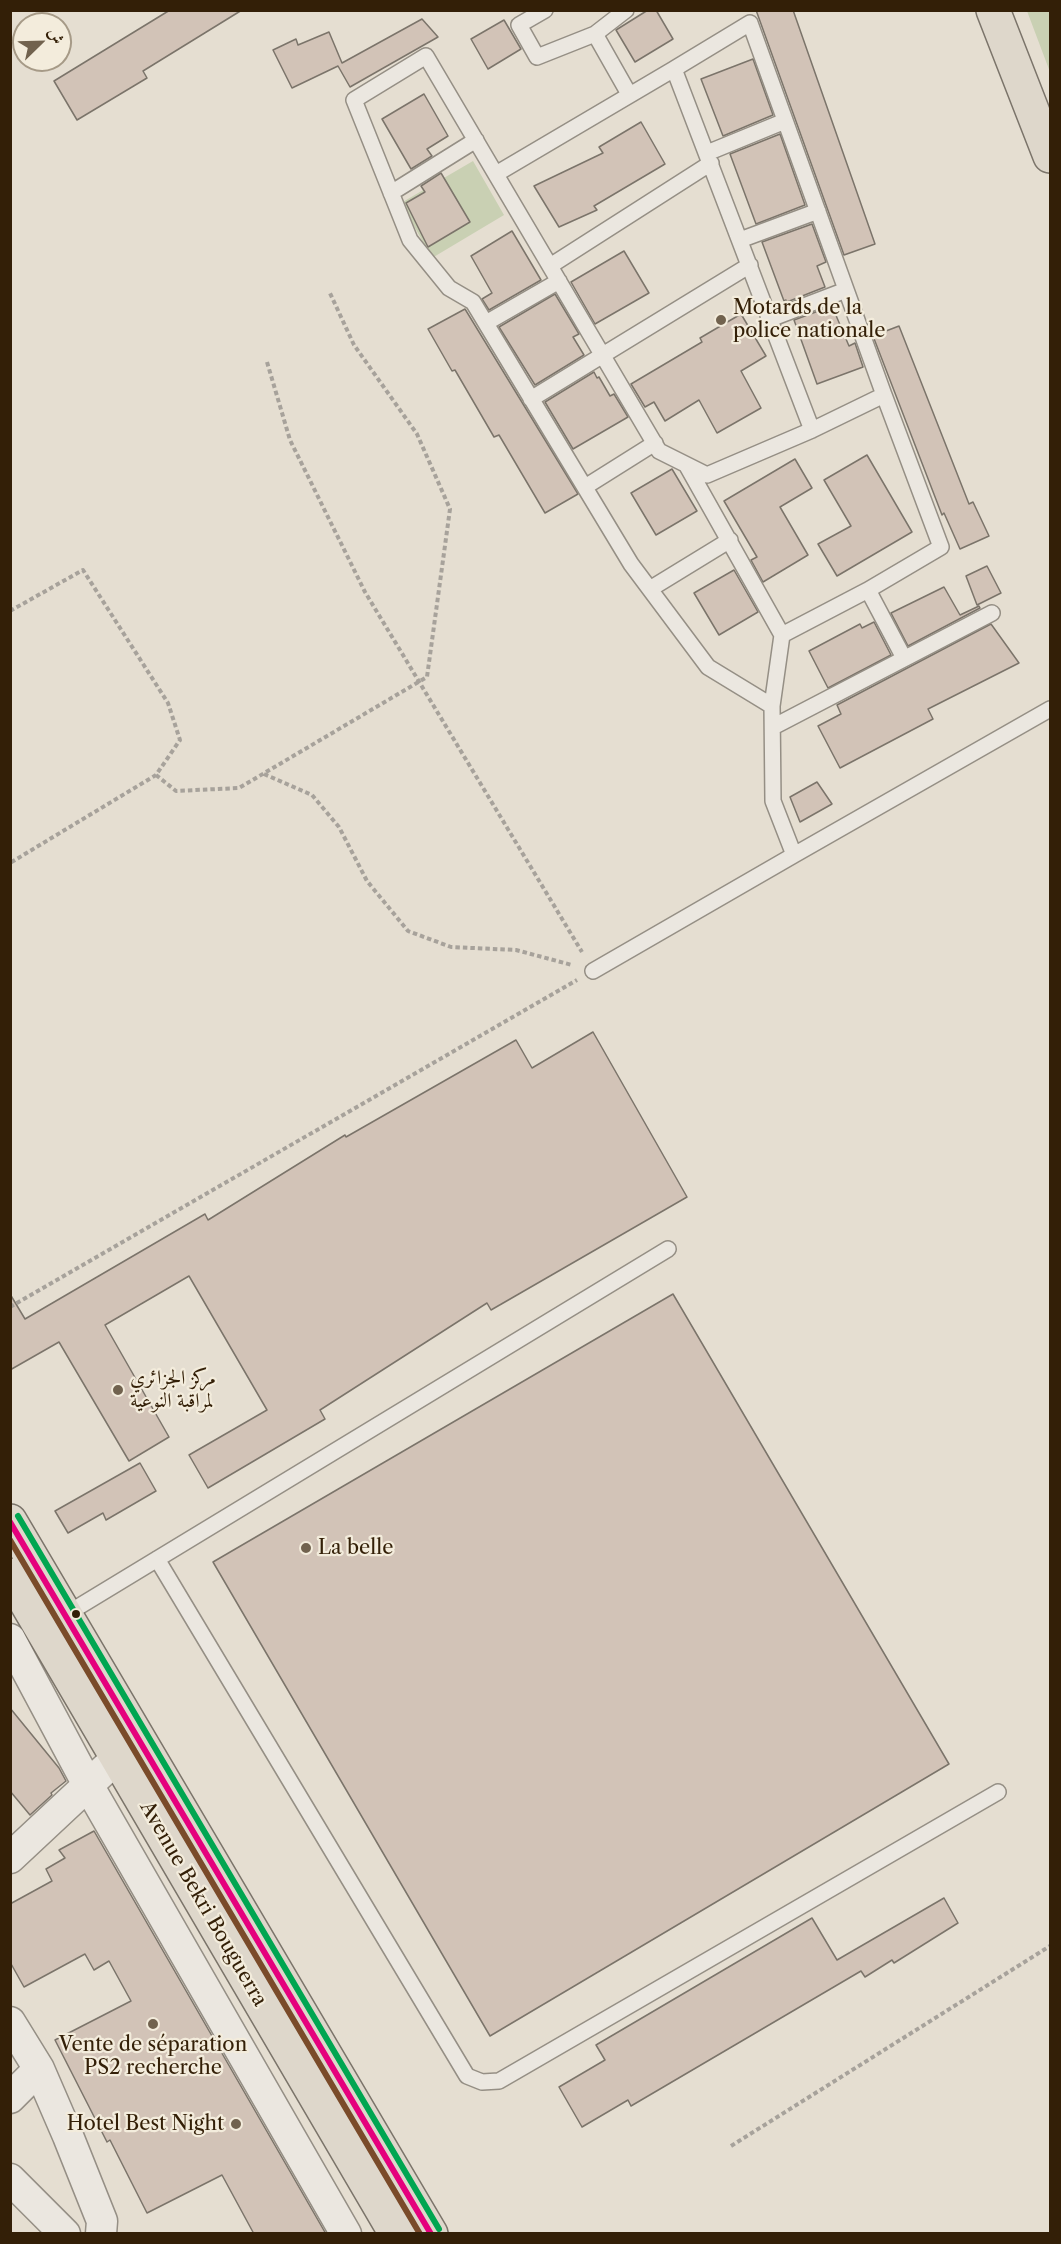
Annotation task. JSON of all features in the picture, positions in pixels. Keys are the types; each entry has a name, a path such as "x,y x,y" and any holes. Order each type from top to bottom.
{"highway":[{"path":"993,10 1050,156"},
{"name":"Avenue Bekri Bouguerra","path":"10,1521 431,2234"},
{"name":"Avenue Bekri Bouguerra","path":"10,1575 396,2234"}],"street":[{"path":"10,1639 88,1785 346,2234"},
{"path":"10,1858 117,1758"},
{"path":"10,2022 39,2069 68,2136 102,2221 101,2234"},
{"path":"10,2098 39,2069"},
{"path":"10,2179 65,2234"}],"lane":[{"path":"545,10 519,25 537,57 595,34 626,10"},
{"path":"496,174 750,23 941,547 868,590 782,635"},
{"path":"595,34 629,94"},
{"path":"772,706 708,667 631,564 473,302 449,288 410,240 354,100 426,56 659,451 707,475 812,430 884,395"},
{"path":"674,69 812,430"},
{"path":"550,266 709,158 785,121"},
{"path":"391,193 476,140"},
{"path":"740,240 818,211"},
{"path":"531,399 750,265"},
{"path":"486,323 559,281"},
{"path":"770,319 846,290"},
{"path":"585,487 655,443"},
{"path":"687,466 782,635 772,706 773,801 794,855"},
{"path":"650,589 730,540"},
{"path":"868,590 904,658"},
{"path":"772,727 992,613"},
{"path":"593,971 1050,709"},
{"path":"65,1615 668,1249"},
{"path":"157,1559 467,2076 482,2082 499,2081 998,1792"}],"path":[{"path":"156,775 176,791 239,788 427,677 450,509 417,434 354,345 329,291"},
{"path":"267,362 290,440 365,591 593,971"},
{"path":"10,611 83,570 168,703 180,740 156,775 10,863"},
{"path":"264,773 312,795 339,827 367,881 408,931 451,948 516,950 593,971"},
{"path":"10,1307 593,971"},
{"path":"731,2146 1050,1946"}],"green space":[{"path":"1027,11 1050,11 1050,72"},
{"path":"473,161 504,215 432,258 401,203"}],"building":[{"path":"170,10 242,10 143,71 147,78 77,120 54,81"},
{"path":"648,10 656,10 673,39 635,62 616,30"},
{"path":"756,10 793,10 875,244 844,255"},
{"path":"422,19 438,37 350,87 338,66 292,88 273,50 296,39 298,45 329,32 342,63"},
{"path":"504,20 521,49 488,69 471,39"},
{"path":"753,59 773,115 723,136 701,79"},
{"path":"424,94 448,136 427,149 432,156 411,169 382,119"},
{"path":"641,122 665,164 594,206 597,210 559,227 534,186 603,153 599,147"},
{"path":"780,134 805,205 756,224 730,154"},
{"path":"441,173 470,222 428,247 406,203 425,192 421,186"},
{"path":"812,224 826,262 817,266 825,287 787,302 784,301 762,242"},
{"path":"512,231 541,280 489,310 482,299 492,293 471,256"},
{"path":"624,251 649,293 595,324 571,282"},
{"path":"555,294 579,334 573,337 584,355 535,385 499,327"},
{"path":"832,306 849,346 855,343 863,367 817,384 794,320"},
{"path":"465,309 578,494 545,513 499,435 494,437 428,329"},
{"path":"741,314 766,356 741,371 761,408 717,433 699,400 665,421 654,402 645,407 631,384 702,342 700,338"},
{"path":"899,326 969,504 973,502 989,536 960,549 944,513 942,515 873,336"},
{"path":"594,372 610,396 614,394 628,417 573,449 545,402"},
{"path":"867,455 912,532 837,576 818,544 851,526 824,480"},
{"path":"795,459 812,488 780,507 808,555 763,582 751,560 757,557 724,501"},
{"path":"672,469 697,511 656,535 631,493"},
{"path":"987,566 1001,593 977,605 966,576"},
{"path":"734,570 758,612 719,635 694,593"},
{"path":"944,587 960,615 979,606 980,608 908,646 891,613"},
{"path":"874,622 891,655 828,688 809,651 860,624 862,628"},
{"path":"991,624 1019,663 928,709 933,719 840,768 818,726 841,714 837,705"},
{"path":"817,782 832,804 800,822 790,797"},
{"path":"593,1032 687,1197 491,1310 487,1303 320,1410 325,1419 208,1488 189,1455 267,1410 189,1276 105,1325 169,1437 129,1461 59,1342 10,1370 10,1294 25,1319 205,1214 208,1220 345,1135 346,1137 516,1040 532,1068"},
{"path":"673,1294 949,1764 490,2036 213,1562"},
{"path":"140,1463 156,1491 106,1520 103,1513 68,1533 55,1511"},
{"path":"10,1708 59,1768 66,1781 30,1815 10,1791"},
{"path":"94,1831 326,2234 254,2234 222,2175 147,2213 110,2140 107,2142 55,2040 131,2001 109,1961 94,1970 85,1954 24,1987 10,1962 10,1904 52,1881 46,1869 65,1858 59,1850"},
{"path":"944,1898 958,1923 894,1963 892,1960 865,1977 861,1971 631,2106 628,2100 582,2127 559,2087 605,2060 596,2045 812,1918 837,1960"}],"transit line":[{"path":"18,1516 439,2229"},
{"path":"10,1522 431,2234"},
{"path":"10,1540 420,2234"}],"place":[{"name":"Motards de la police nationale","path":"721,320"},
{"name":"مركز الجزائري لمراقبة النوعية","path":"118,1390"},
{"name":"La belle","path":"306,1548"},
{"name":"Vente de séparation PS2 recherche","path":"153,2024"},
{"name":"Hotel Best Night","path":"236,2124"}]}
